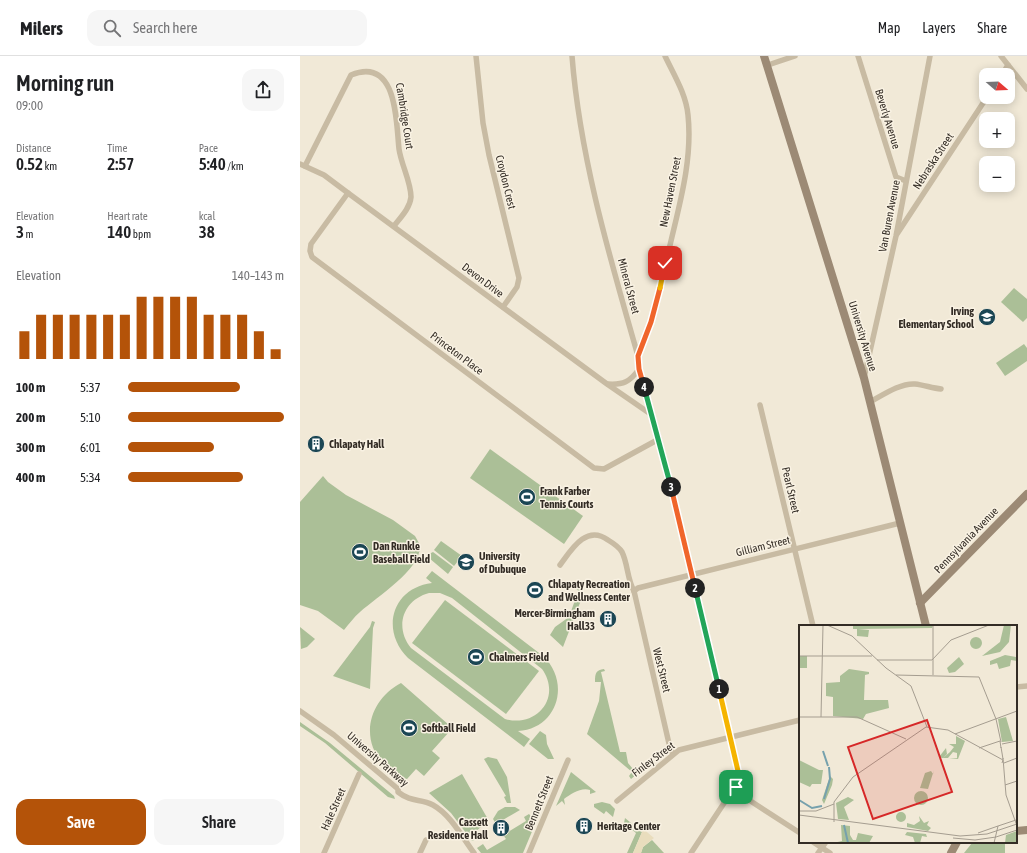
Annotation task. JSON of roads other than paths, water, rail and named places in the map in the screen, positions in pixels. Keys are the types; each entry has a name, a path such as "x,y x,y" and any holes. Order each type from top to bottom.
{"main road":[{"name":"University Avenue","path":"764,56 864,378 926,625"},
{"name":"Pennsylvania Avenue","path":"920,603 1027,494"},
{"path":"1017,831 1027,830"},
{"path":"952,853 957,843"}],"street":[{"name":"Croydon Crest","path":"476,56 483,123 489,155 519,278 517,287 503,307"},
{"name":"Mineral Street","path":"572,56 580,125 601,217 638,356 639,369 659,440 741,784 749,800 799,833"},
{"name":"New Haven Street","path":"638,356 651,322 685,179 688,149 688,115 684,96 665,56"},
{"path":"768,65 796,56"},
{"name":"Beverly Avenue","path":"858,56 896,177 906,181"},
{"name":"Van Buren Avenue","path":"864,378 896,236 930,56"},
{"path":"1001,56 1027,89"},
{"name":"Cambridge Court","path":"302,165 351,76 361,67 373,66 382,70 391,82 397,116 399,150 411,196 408,207 394,226"},
{"name":"Nebraska Street","path":"896,236 983,104"},
{"name":"Devon Drive","path":"302,165 324,176 348,193 607,384 652,415"},
{"name":"Princeton Place","path":"348,193 311,244 310,251 312,257 594,468 604,469 659,440"},
{"path":"607,384 619,385 628,381 639,369"},
{"path":"870,402 893,390 907,385 914,384 941,389"},
{"name":"Pearl Street","path":"760,405 813,625"},
{"name":"Gilliam Street","path":"634,591 638,588 692,574 900,523"},
{"name":"West Street","path":"560,565 580,540 589,535 604,537 622,553 630,584 634,591 670,748 673,754"},
{"path":"1017,687 1027,686"},
{"name":"University Parkway","path":"300,712 334,735 398,789 402,790 408,798 413,801 432,804 441,811 450,820 474,853"},
{"name":"Finley Street","path":"617,800 679,750 799,720"},
{"name":"Bennett Street","path":"529,853 568,760"},
{"name":"Hale Street","path":"324,853 359,774"},
{"path":"691,853 732,790 741,784"},
{"path":"420,853 426,840"},
{"path":"815,843 830,853"},
{"path":"818,853 825,843"}],"place":[{"name":"Irving Elementary School","path":"987,317"},
{"name":"Chlapaty Hall","path":"316,444"},
{"name":"Frank Farber Tennis Courts","path":"527,497"},
{"name":"Dan Runkle Baseball Field","path":"360,552"},
{"name":"University of Dubuque","path":"466,562"},
{"name":"Chlapaty Recreation and Wellness Center","path":"535,590"},
{"name":"Mercer-Birmingham Hall33","path":"608,619"},
{"name":"Chalmers Field","path":"476,657"},
{"name":"Softball Field","path":"409,728"},
{"name":"Heritage Center","path":"584,826"},
{"name":"Cassett Residence Hall","path":"501,828"}]}
